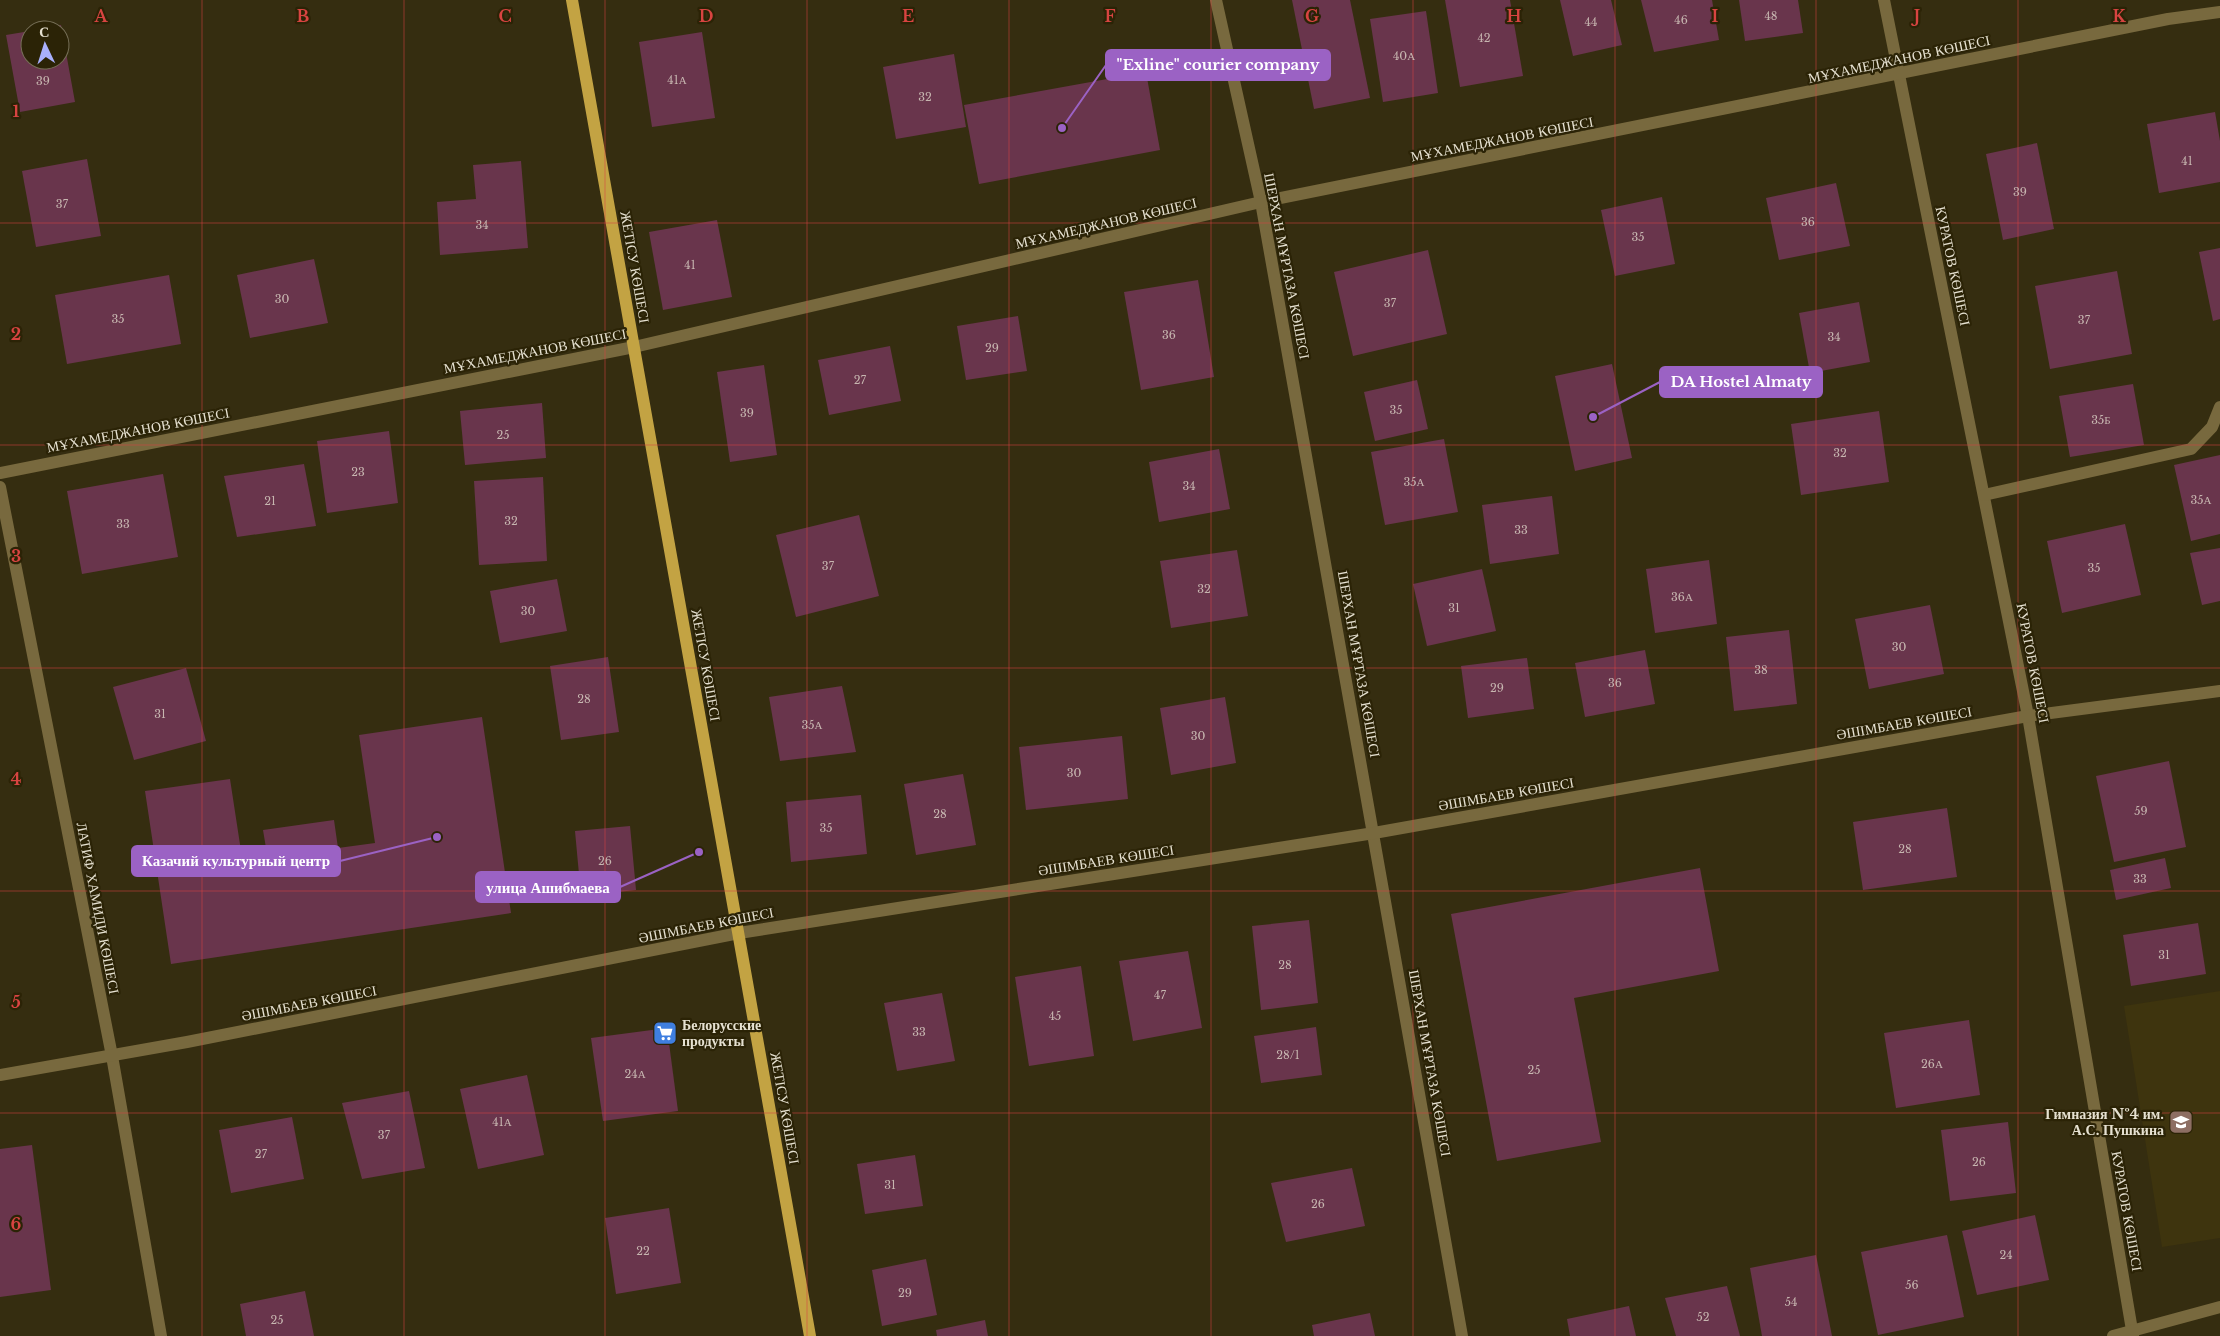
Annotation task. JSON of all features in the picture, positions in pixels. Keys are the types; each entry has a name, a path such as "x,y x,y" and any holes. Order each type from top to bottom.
{"main road":[{"name":"ЖЕТІСУ КӨШЕСІ","path":"572,0 810,1336"}],"street":[{"name":"ШЕРХАН МҰРТАЗА КӨШЕСІ","path":"1216,0 1260,202 1374,833 1462,1336"},
{"name":"КУРАТОВ КӨШЕСІ","path":"1884,0 2028,716 2133,1334"},
{"name":"МҰХАМЕДЖАНОВ КӨШЕСІ","path":"0,473 634,347 1260,202 1898,75 2168,19 2220,12"},
{"path":"1984,495 2191,449 2212,427 2220,407"},
{"name":"ЛАТИФ ХАМИДИ КӨШЕСІ","path":"0,487 112,1056 161,1336"},
{"name":"ӘШІМБАЕВ КӨШЕСІ","path":"0,1075 112,1056 739,933 1374,833 2028,716 2220,690"},
{"path":"2113,1336 2133,1334 2220,1307"}],"shaded area":[{"name":"Гимназия №4 им. А.С. Пушкина","path":"2220,991 2220,1238 2162,1247 2124,1006"}],"building":[{"path":"1292,0 1350,0 1370,98 1314,109"},
{"path":"1445,0 1510,0 1523,76 1460,87"},
{"path":"1560,0 1611,0 1622,45 1573,56"},
{"path":"1641,0 1712,0 1719,40 1654,52"},
{"path":"1739,0 1798,0 1803,33 1745,41"},
{"path":"1426,11 1438,93 1383,102 1370,19"},
{"path":"702,32 715,118 652,127 639,42"},
{"path":"20,33 20,70 69,70 75,102 20,112 6,35"},
{"path":"954,54 966,127 896,139 883,67"},
{"path":"1146,72 1160,150 979,184 964,105"},
{"path":"2215,112 2220,141 2220,182 2159,193 2147,124"},
{"path":"2037,143 2054,229 2003,240 1986,154"},
{"path":"87,159 101,236 36,247 22,171"},
{"path":"521,161 528,248 440,255 437,202 476,199 473,165"},
{"path":"1836,183 1850,246 1779,260 1766,198"},
{"path":"1662,197 1675,264 1615,276 1601,210"},
{"path":"717,220 732,297 663,310 649,232"},
{"path":"2220,248 2220,319 2213,321 2199,252"},
{"path":"1428,250 1447,334 1353,356 1334,272"},
{"path":"314,259 328,323 250,338 237,275"},
{"path":"2117,271 2132,354 2050,369 2035,286"},
{"path":"169,275 181,344 67,364 55,295"},
{"path":"1198,280 1214,377 1141,390 1124,292"},
{"path":"1859,302 1870,362 1810,373 1799,313"},
{"path":"1018,316 1027,371 966,380 957,326"},
{"path":"890,346 901,401 829,415 818,360"},
{"path":"1612,364 1632,458 1575,471 1555,376"},
{"path":"764,365 777,455 730,462 717,372"},
{"path":"1417,380 1428,429 1375,441 1364,392"},
{"path":"2133,384 2144,445 2070,457 2059,396"},
{"path":"542,403 546,458 465,465 460,411"},
{"path":"1879,411 1889,482 1801,495 1791,424"},
{"path":"389,431 398,503 327,513 317,441"},
{"path":"1444,439 1458,512 1385,525 1371,452"},
{"path":"1219,449 1230,509 1159,522 1149,462"},
{"path":"2220,455 2220,534 2191,541 2174,465"},
{"path":"304,464 316,526 237,537 224,476"},
{"path":"163,474 178,557 82,574 67,491"},
{"path":"543,477 547,561 479,565 474,481"},
{"path":"1552,496 1559,554 1490,564 1482,505"},
{"path":"859,515 879,596 796,617 776,535"},
{"path":"2125,524 2141,595 2062,613 2047,541"},
{"path":"2220,548 2220,601 2202,605 2190,553"},
{"path":"1237,550 1248,616 1171,628 1160,561"},
{"path":"1709,560 1717,624 1655,633 1646,569"},
{"path":"1482,569 1496,631 1427,646 1413,584"},
{"path":"557,579 567,631 500,643 490,591"},
{"path":"1930,605 1944,674 1869,689 1855,619"},
{"path":"1789,630 1797,704 1734,711 1726,637"},
{"path":"1645,650 1655,704 1585,717 1575,663"},
{"path":"608,657 619,732 561,740 550,666"},
{"path":"1527,658 1534,709 1468,718 1461,666"},
{"path":"186,668 206,741 134,760 113,687"},
{"path":"842,686 856,752 780,761 769,697"},
{"path":"1225,697 1236,763 1171,775 1160,708"},
{"path":"482,717 511,913 171,964 145,791 230,779 243,864 268,860 263,830 334,820 338,848 375,843 359,735"},
{"path":"1122,736 1128,799 1026,810 1019,747"},
{"path":"2169,761 2186,847 2114,862 2096,776"},
{"path":"963,774 976,845 916,855 904,784"},
{"path":"861,795 867,854 791,862 786,802"},
{"path":"1947,808 1957,877 1863,890 1853,822"},
{"path":"630,826 636,890 581,896 575,831"},
{"path":"2165,858 2171,888 2116,900 2110,870"},
{"path":"1700,868 1719,971 1574,998 1601,1142 1497,1161 1451,914"},
{"path":"1309,920 1318,1003 1261,1010 1252,926"},
{"path":"2198,923 2206,974 2131,986 2123,935"},
{"path":"1188,951 1202,1028 1133,1041 1119,961"},
{"path":"1081,966 1094,1056 1029,1066 1015,977"},
{"path":"942,993 955,1061 897,1071 884,1003"},
{"path":"1969,1020 1980,1095 1896,1108 1884,1033"},
{"path":"1316,1027 1322,1075 1261,1083 1254,1036"},
{"path":"667,1028 678,1111 603,1121 591,1038"},
{"path":"527,1075 544,1155 478,1169 460,1089"},
{"path":"409,1091 425,1168 362,1179 342,1103"},
{"path":"292,1117 304,1179 231,1193 219,1130"},
{"path":"2008,1122 2016,1193 1950,1201 1941,1130"},
{"path":"32,1145 51,1290 0,1297 0,1149"},
{"path":"915,1155 923,1206 865,1214 857,1164"},
{"path":"1352,1168 1365,1226 1286,1242 1271,1183"},
{"path":"669,1208 681,1283 616,1294 605,1218"},
{"path":"2035,1215 2049,1280 1977,1295 1962,1231"},
{"path":"1947,1235 1964,1317 1878,1335 1861,1252"},
{"path":"1816,1255 1832,1336 1762,1336 1750,1268"},
{"path":"926,1259 937,1315 882,1326 872,1270"},
{"path":"1727,1286 1740,1336 1676,1336 1665,1298"},
{"path":"305,1291 314,1336 246,1336 240,1304"},
{"path":"1629,1306 1636,1336 1570,1336 1567,1319"},
{"path":"1370,1313 1375,1336 1314,1336 1312,1325"},
{"path":"985,1320 988,1336 937,1336 936,1330"}],"place":[{"name":"\"Exline\" courier company","path":"1062,128"},
{"name":"DA Hostel Almaty","path":"1593,417"},
{"name":"Казачий культурный центр","path":"437,837"},
{"name":"улица Ашибмаева","path":"699,852"},
{"name":"Белорусские продукты","path":"665,1033"},
{"name":"Гимназия №4 им. А.С. Пушкина","path":"2181,1122"}]}
